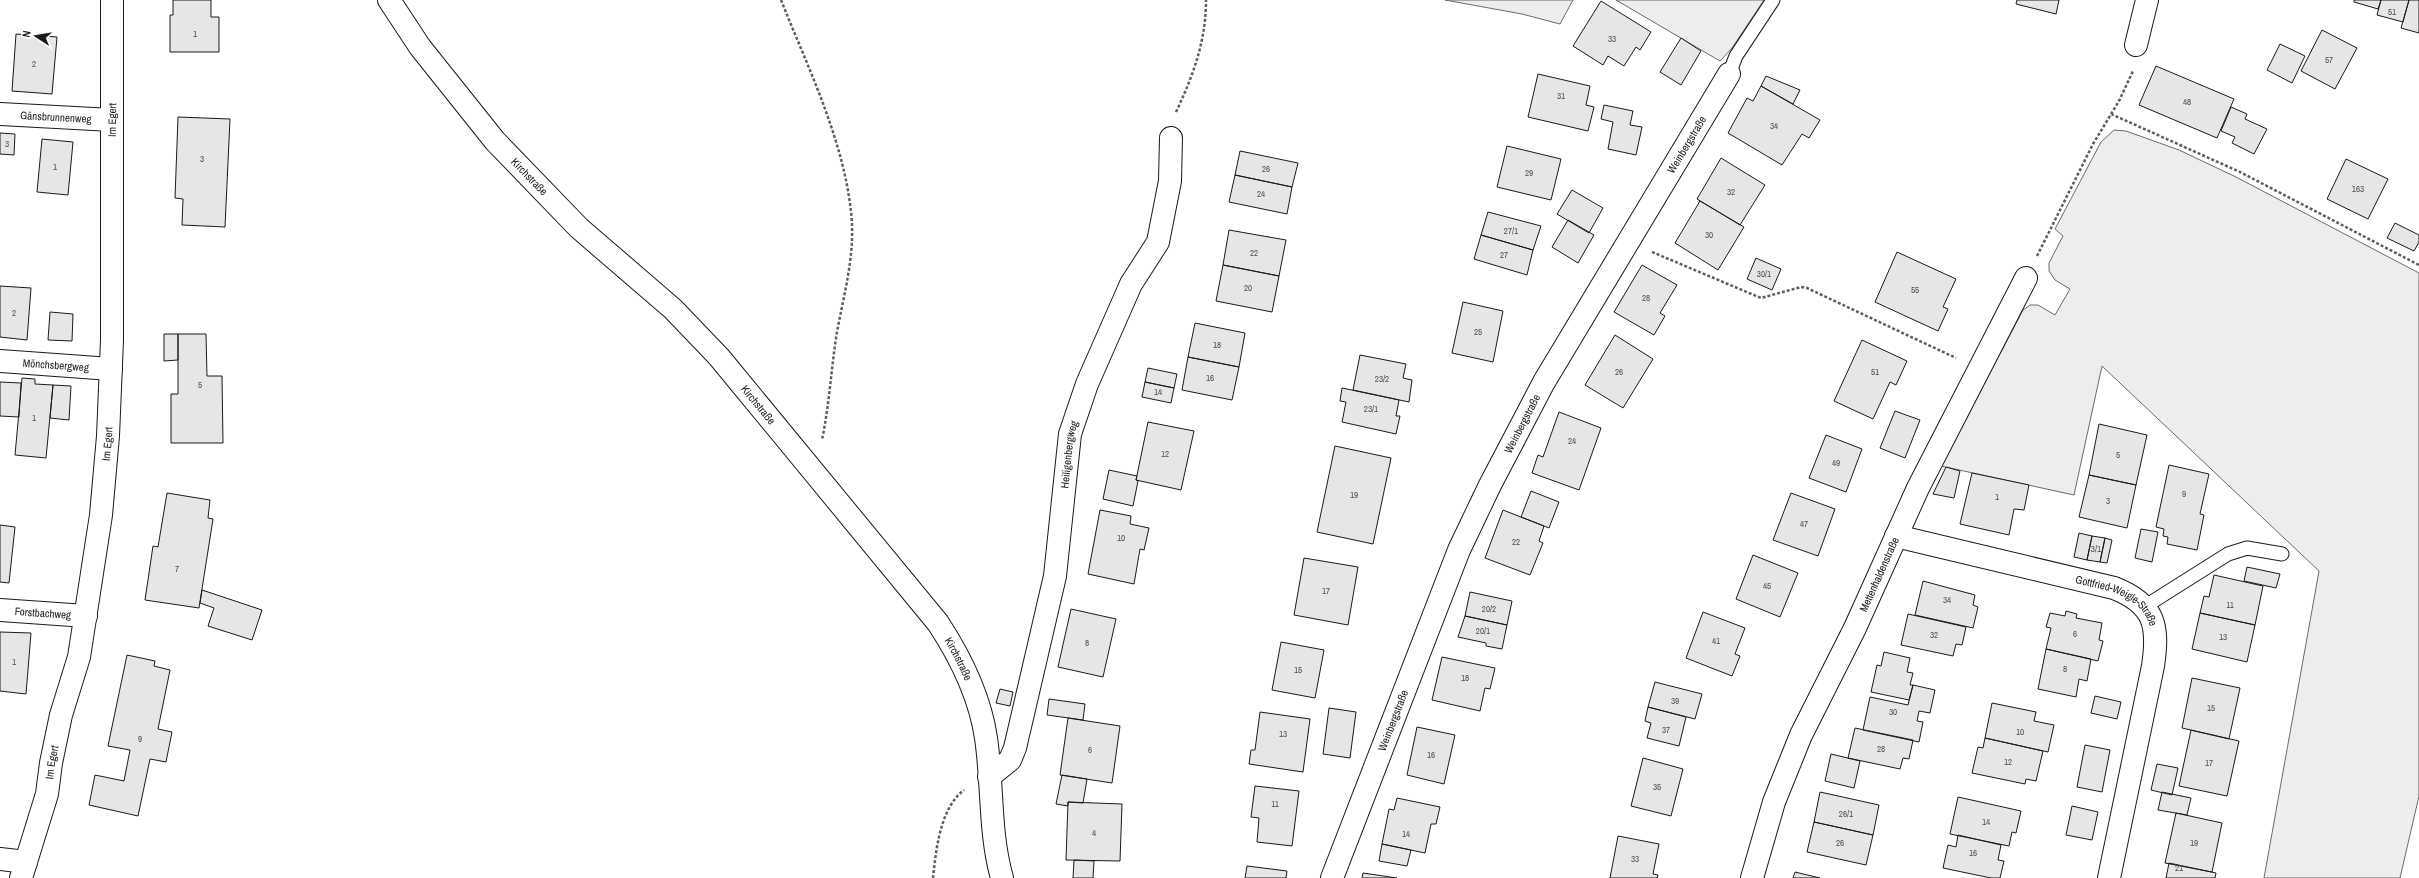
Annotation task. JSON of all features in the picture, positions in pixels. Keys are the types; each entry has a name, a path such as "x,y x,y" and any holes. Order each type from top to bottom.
{"street":[{"name":"Im Egert","path":"24,870 47,794 52,756 78,657 86,616 101,515 111,369 112,0"},
{"name":"Kirchstraße","path":"389,0 420,47 468,109 504,150 579,228 690,326 734,374 924,605 953,647 972,688 982,717 986,740 994,838 1002,878"},
{"path":"2136,45 2147,0"},
{"name":"Weinbergstraße","path":"1332,878 1438,603 1472,521 1544,382 1729,74"},
{"name":"Gänsbrunnenweg","path":"0,114 112,120"},
{"name":"Heiligenbergweg","path":"989,777 1010,760 1015,748 1057,564 1065,494 1068,444 1073,423 1087,384 1129,288 1158,242 1170,181 1171,138"},
{"name":"Mettenhaldenstraße","path":"1752,878 1765,829 1787,766 1813,707 1855,628 1896,536 1978,368 2026,278"},
{"name":"Mönchsbergweg","path":"0,361 111,369"},
{"name":"Gottfried-Weigle-Straße","path":"1896,536 2114,588 2127,594 2144,607 2153,620 2157,634 2156,651 2109,878"},
{"name":"Forstbachweg","path":"0,610 86,616"},
{"path":"0,859 24,870"}],"lane":[{"name":"Weinbergstraße","path":"1729,74 1736,56 1773,0"},
{"path":"2144,607 2228,554 2247,548 2282,554"}],"path":[{"path":"781,0 809,67 831,131 846,183 852,226 850,267 837,333 825,428 812,469"},
{"path":"1171,138 1172,121 1188,89 1200,50 1206,0"},
{"path":"2026,278 2093,144 2111,114 2133,70 2136,45"},
{"path":"2111,114 2240,172 2419,266"},
{"path":"1629,242 1762,298 1801,287 1807,288 1978,368"},
{"path":"933,878 943,825 953,802 964,791 989,777"}],"shaded area":[{"path":"1445,0 1573,0 1560,24 1522,14"},
{"path":"1616,0 1764,0 1732,48 1720,61"},
{"path":"2114,130 2126,131 2179,150 2236,177 2419,273 2419,796 2400,878 2264,878 2319,571 2102,366 2074,495 1941,466 2023,310 2030,305 2038,305 2055,315 2070,289 2055,280 2049,271 2049,263 2063,236 2055,229 2101,142"}],"building":[{"path":"173,0 211,0 211,17 219,17 219,52 170,52 170,15 173,15"},
{"path":"2017,0 2059,0 2056,14 2016,4"},
{"path":"2354,0 2381,0 2378,9 2354,2"},
{"path":"2381,0 2409,0 2403,22 2377,15"},
{"path":"2409,0 2419,0 2419,33 2401,28"},
{"path":"1601,1 1651,32 1640,50 1636,47 1624,66 1608,56 1603,65 1573,46"},
{"path":"2322,30 2357,48 2335,89 2301,71"},
{"path":"16,34 57,37 52,94 12,91"},
{"path":"1681,38 1701,51 1681,85 1660,72"},
{"path":"2280,44 2305,56 2292,83 2267,70"},
{"path":"2156,66 2234,99 2217,138 2139,105"},
{"path":"1538,74 1590,86 1586,105 1594,107 1588,131 1528,117"},
{"path":"1766,76 1800,90 1793,104 1761,86"},
{"path":"1761,86 1820,120 1809,138 1802,134 1782,165 1728,133 1747,98 1753,101"},
{"path":"1604,105 1633,111 1630,125 1642,127 1636,155 1608,149 1613,122 1601,119"},
{"path":"2231,107 2247,114 2245,119 2267,129 2254,154 2232,143 2235,137 2221,131"},
{"path":"178,117 230,119 225,227 182,225 183,199 175,198"},
{"path":"0,133 15,134 14,155 0,154"},
{"path":"42,139 73,142 68,195 37,192"},
{"path":"1507,146 1561,159 1551,200 1497,187"},
{"path":"1240,151 1298,163 1292,187 1235,175"},
{"path":"1721,158 1765,185 1740,225 1697,199"},
{"path":"2346,159 2388,179 2368,219 2327,199"},
{"path":"1235,175 1292,187 1287,214 1229,202"},
{"path":"1572,190 1603,208 1589,233 1557,214"},
{"path":"1700,201 1744,227 1718,270 1675,243"},
{"path":"1488,212 1541,226 1533,250 1481,235"},
{"path":"1568,220 1594,235 1578,263 1552,247"},
{"path":"2395,223 2419,235 2419,242 2414,251 2387,238"},
{"path":"1229,230 1286,240 1279,276 1223,265"},
{"path":"1481,235 1533,250 1527,275 1474,259"},
{"path":"1897,252 1956,279 1943,307 1948,309 1938,331 1875,302"},
{"path":"1756,258 1781,269 1772,290 1747,279"},
{"path":"1223,265 1279,276 1272,312 1216,301"},
{"path":"1642,265 1677,285 1660,313 1665,316 1654,335 1614,312"},
{"path":"0,286 31,288 27,340 0,337"},
{"path":"1463,302 1503,311 1493,362 1452,353"},
{"path":"50,312 73,314 72,341 48,340"},
{"path":"1195,323 1245,333 1239,367 1188,357"},
{"path":"164,334 178,334 178,360 164,361"},
{"path":"178,334 206,334 207,376 222,376 223,443 171,443 171,394 178,394"},
{"path":"1615,335 1653,359 1623,408 1585,385"},
{"path":"1862,340 1907,361 1896,385 1890,382 1873,419 1834,401"},
{"path":"1360,355 1406,364 1403,378 1412,380 1409,402 1353,390"},
{"path":"1188,357 1239,367 1232,400 1182,390"},
{"path":"1148,368 1177,374 1174,388 1145,382"},
{"path":"22,378 35,379 35,384 53,385 46,458 15,455"},
{"path":"0,382 21,383 19,417 0,416"},
{"path":"1145,382 1174,388 1171,403 1142,397"},
{"path":"53,385 71,386 69,420 50,418"},
{"path":"1342,388 1399,400 1396,416 1400,416 1396,434 1342,422 1346,402 1340,401"},
{"path":"1895,411 1920,420 1905,458 1880,448"},
{"path":"1559,412 1601,428 1579,490 1532,473 1538,455 1543,457"},
{"path":"1148,422 1194,431 1181,490 1136,480"},
{"path":"2099,424 2147,435 2136,485 2089,475"},
{"path":"1826,435 1862,449 1846,492 1809,478"},
{"path":"1335,446 1391,458 1373,544 1317,532"},
{"path":"2169,465 2209,474 2200,514 2204,515 2197,550 2167,544 2168,537 2163,536 2164,529 2156,527"},
{"path":"1946,467 1960,471 1954,498 1933,494"},
{"path":"1109,470 1137,476 1136,480 1138,481 1133,506 1103,499"},
{"path":"1972,473 2029,485 2024,510 2014,509 2009,535 1960,524"},
{"path":"2089,475 2136,485 2127,528 2079,517"},
{"path":"1531,491 1559,502 1549,528 1521,517"},
{"path":"167,493 210,500 208,518 213,519 199,608 145,600 153,546 158,547"},
{"path":"1791,493 1835,509 1818,556 1773,540"},
{"path":"1100,510 1131,516 1130,524 1149,528 1144,550 1140,549 1134,584 1088,574"},
{"path":"1503,510 1544,526 1539,541 1543,543 1530,575 1485,558"},
{"path":"0,525 15,527 9,583 0,582"},
{"path":"2141,529 2158,532 2152,562 2135,558"},
{"path":"2079,533 2092,536 2087,560 2074,557"},
{"path":"2092,536 2105,538 2100,562 2087,560"},
{"path":"2105,538 2112,540 2107,563 2100,562"},
{"path":"1753,555 1798,573 1780,617 1736,599"},
{"path":"1304,558 1358,567 1348,625 1294,615"},
{"path":"2247,567 2280,574 2276,588 2244,581"},
{"path":"2214,575 2263,586 2255,625 2200,613 2204,596 2209,597"},
{"path":"1923,581 1975,595 1973,605 1978,607 1973,628 1915,615"},
{"path":"202,590 262,610 252,640 208,626 214,608 200,603"},
{"path":"1470,592 1512,601 1507,625 1465,616"},
{"path":"1071,609 1116,619 1103,677 1058,667"},
{"path":"2066,611 2077,614 2076,618 2102,623 2099,640 2103,641 2098,661 2046,649 2051,628 2046,627 2050,613 2065,616"},
{"path":"1703,612 1745,628 1735,654 1740,656 1732,676 1686,658"},
{"path":"2200,613 2255,625 2247,662 2192,649"},
{"path":"1908,614 1966,627 1962,645 1956,644 1953,656 1901,645"},
{"path":"1465,616 1507,625 1502,649 1486,646 1486,643 1458,637"},
{"path":"0,632 31,633 26,694 0,691"},
{"path":"1281,642 1324,650 1315,698 1272,690"},
{"path":"2046,649 2091,659 2087,681 2079,679 2076,697 2038,689"},
{"path":"1884,652 1910,658 1907,672 1913,673 1910,685 1913,685 1909,700 1871,692 1877,665 1881,666"},
{"path":"127,655 155,661 154,666 170,670 158,729 172,732 166,762 150,759 138,816 89,805 95,775 124,781 130,750 108,746"},
{"path":"1442,657 1495,668 1490,689 1485,688 1480,711 1432,700"},
{"path":"2192,678 2240,688 2229,739 2182,728"},
{"path":"1655,682 1702,694 1695,719 1648,707"},
{"path":"1913,685 1935,690 1930,713 1919,711 1917,721 1923,722 1919,742 1863,730 1870,697 1908,705"},
{"path":"1000,689 1013,692 1010,706 996,703"},
{"path":"2095,696 2121,702 2117,719 2091,713"},
{"path":"1049,699 1085,704 1083,720 1047,715"},
{"path":"1992,703 2036,712 2034,721 2054,725 2048,752 1985,738"},
{"path":"1648,707 1686,717 1679,746 1647,738 1651,723 1645,721"},
{"path":"1329,708 1356,712 1350,758 1323,754"},
{"path":"1260,712 1310,719 1303,772 1249,764 1251,750 1255,750"},
{"path":"1068,718 1120,726 1112,783 1060,775"},
{"path":"1417,727 1455,735 1444,784 1407,775"},
{"path":"1855,728 1913,740 1909,759 1903,758 1900,769 1848,758"},
{"path":"2191,730 2239,741 2227,796 2179,786"},
{"path":"1985,738 2043,751 2036,781 2026,779 2025,784 1972,773 1978,747 1983,748"},
{"path":"2085,745 2110,750 2102,792 2077,787"},
{"path":"1831,754 1860,761 1854,788 1825,781"},
{"path":"1643,758 1683,769 1671,816 1631,806"},
{"path":"2157,764 2178,768 2172,795 2151,790"},
{"path":"1062,775 1087,779 1083,803 1068,802 1068,806 1056,804"},
{"path":"1255,786 1299,791 1292,846 1257,842 1259,818 1251,817"},
{"path":"1820,792 1879,805 1873,835 1814,822"},
{"path":"2162,792 2191,798 2187,815 2158,810"},
{"path":"1958,797 2021,811 2016,833 2012,832 2009,846 1950,834"},
{"path":"1397,798 1440,807 1436,824 1431,824 1425,853 1382,844 1389,809 1394,810"},
{"path":"1068,802 1122,804 1120,861 1066,860"},
{"path":"2072,806 2098,812 2092,840 2066,835"},
{"path":"2176,813 2222,823 2212,872 2165,863"},
{"path":"1814,822 1873,835 1866,865 1807,852"},
{"path":"1958,835 2001,845 1998,860 2004,861 2000,878 1991,878 1943,868 1948,845 1956,847"},
{"path":"1618,836 1659,844 1653,874 1658,875 1657,878 1610,878"},
{"path":"1382,844 1411,850 1407,866 1379,861"},
{"path":"1074,860 1094,861 1093,878 1073,878"},
{"path":"2169,863 2216,873 2215,878 2166,878"},
{"path":"1247,866 1287,871 1286,878 1245,878"},
{"path":"1795,872 1820,878 1793,878"},
{"path":"1363,873 1397,878 1362,878"}]}
